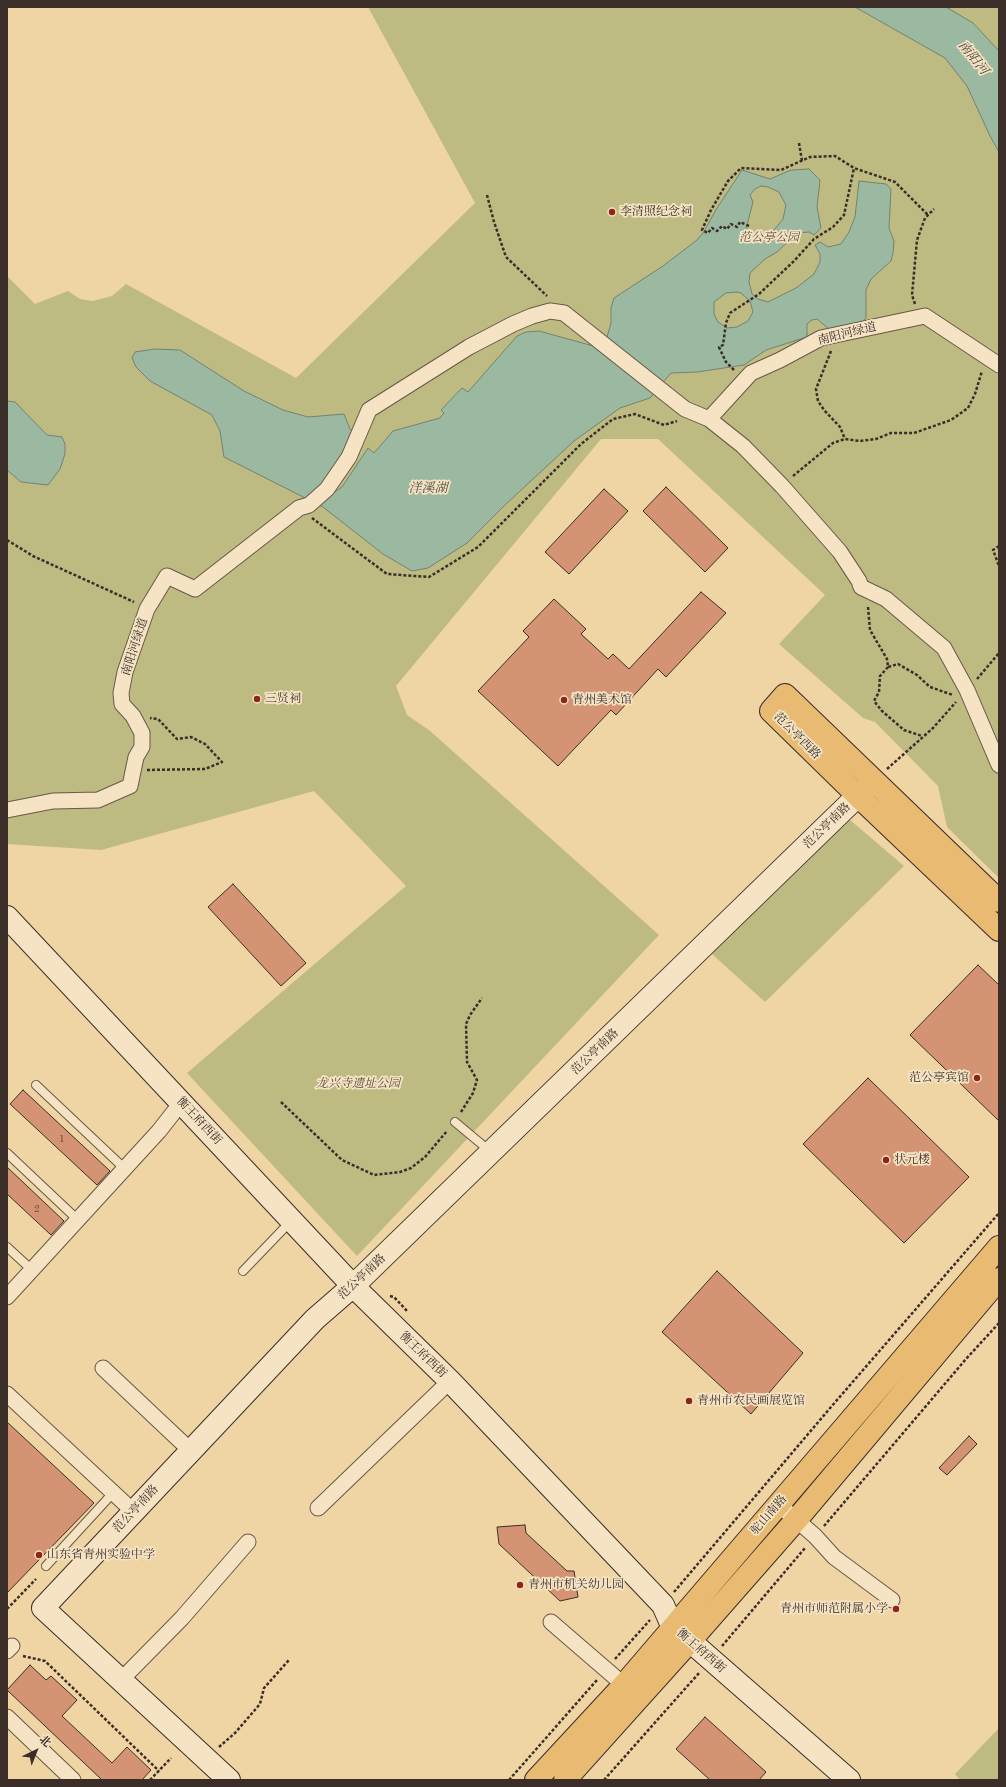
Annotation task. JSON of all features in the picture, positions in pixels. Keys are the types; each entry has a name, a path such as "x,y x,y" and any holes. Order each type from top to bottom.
{"main road":[{"name":"范公亭西路","path":"999,901 785,696 771,711 999,930"},
{"name":"驼山南路","path":"536,1780 624,1685 674,1628 999,1246"},
{"name":"驼山南路","path":"565,1780 797,1519 999,1279"}],"street":[{"name":"南阳河绿道","path":"130,786 136,757 142,747 142,733 134,716 122,704 121,693 125,672 147,609 168,576 195,589 327,489 349,457 369,410 469,347 513,324 532,316 550,311 564,313"},
{"path":"564,313 697,414 743,446 782,486 840,552 859,581 861,588 886,598 944,648 967,690 999,765"},
{"path":"925,316 994,362"},
{"name":"南阳河绿道","path":"697,414 751,372 780,360 821,338 846,334 925,316"},
{"name":"范公亭南路","path":"229,1780 43,1608 315,1319 353,1286 873,781"},
{"path":"7,810 53,801 98,800 130,786"},
{"name":"衡王府西街","path":"7,917 353,1286 450,1381 663,1605 674,1628 849,1780"},
{"path":"7,1297 160,1131 181,1103"},
{"path":"103,1368 191,1451"},
{"path":"318,1508 450,1381"},
{"path":"7,1394 134,1512"},
{"path":"778,1504 815,1536 834,1557 892,1600"},
{"path":"121,1680 182,1618 248,1542"},
{"path":"551,1622 624,1685"},
{"path":"7,1717 73,1780"}],"lane":[{"path":"36,1086 125,1169"},
{"path":"455,1122 491,1152"},
{"path":"7,1154 78,1220"},
{"path":"243,1271 292,1220"},
{"path":"7,1247 32,1270"},
{"path":"46,1566 113,1493"}],"path":[{"path":"799,143 802,161"},
{"path":"749,226 740,222 737,227 732,224 726,229 722,226 717,231 712,228 708,232 702,230 711,210 728,181 741,168 781,170 810,157 835,156 854,168 895,182 928,215"},
{"path":"736,371 726,362 719,346 723,345 726,325 730,313 757,296 794,262 814,238 833,227 844,215 854,168"},
{"path":"487,195 494,222 506,257 564,313"},
{"path":"925,316 916,308 912,295 918,240 925,218 934,209"},
{"path":"846,334 832,350 816,389 818,401 824,410 840,427 846,438"},
{"path":"782,486 816,455 833,443 846,438 860,441 876,439 891,433 914,433 951,420 968,408 981,380 982,369 994,362"},
{"path":"304,507 387,574 429,577 478,547 580,444 613,419 635,414 664,425 697,414"},
{"path":"7,540 33,556 147,609"},
{"path":"999,546 994,550 999,566"},
{"path":"861,588 869,611 870,630 887,659 888,667"},
{"path":"923,736 904,730 882,711 874,701 879,692 880,676 888,667 898,664 917,675 930,687 960,697"},
{"path":"130,786 144,770 206,769 222,762 205,744 191,737 177,739 158,719 134,716"},
{"path":"873,781 933,728"},
{"path":"281,1102 342,1160 374,1175 400,1172 410,1168 425,1158 455,1122 474,1093 477,1080 466,1062 466,1024 470,1014 482,998"},
{"path":"509,1780 663,1605 999,1212"},
{"path":"604,1780 711,1660 966,1359 999,1323"},
{"path":"7,1609 36,1578"},
{"path":"9,1646 23,1656 45,1661 159,1771"},
{"path":"203,1756 220,1746 235,1733 260,1704 264,1688 289,1660"},
{"path":"150,1780 171,1758"}],"green space":[{"name":"范公亭公园","path":"368,7 999,7 999,878 947,827 938,786 875,722 863,718 779,644 825,595 658,439 601,439 396,686 407,715 429,730 659,935 357,1256 187,1073 406,886 314,791 101,850 7,844 7,278 8,277 35,304 68,291 80,299 93,301 112,296 126,284 296,378 475,203"},
{"path":"850,820 904,866 765,1002 712,954"},
{"path":"999,1728 999,1780 960,1780 955,1774"}],"water":[{"name":"南阳河","path":"855,7 946,7 973,23 999,51 999,152 967,86 945,58"},
{"name":"洋溪湖","path":"809,169 820,180 817,207 821,228 814,235 809,232 797,233 777,252 765,259 750,273 749,282 752,294 758,299 768,302 796,288 814,274 820,262 820,254 815,245 820,242 828,247 841,244 849,232 855,217 859,181 886,184 891,189 889,228 894,241 893,253 891,261 871,279 866,290 866,318 861,323 829,329 817,319 812,320 807,324 807,337 766,350 744,365 697,372 671,373 650,398 620,408 574,441 505,505 467,543 428,568 412,571 383,554 323,507 224,457 220,431 212,415 150,381 136,367 132,358 135,352 155,349 180,350 244,391 283,410 308,417 344,414 350,429 355,435 329,496 342,487 368,448 374,453 393,431 440,418 444,413 441,410 462,388 468,392 517,336 526,332 539,331 597,347 607,337 611,323 611,308 614,298 663,266 697,240 703,233 717,208 742,170 770,179 791,170","holes":["761,186 768,187 779,192 786,205 783,219 774,230 761,239 752,237 746,229 753,202 750,195 755,189","726,293 741,293 750,301 753,312 748,321 737,327 727,328 718,322 714,314 714,302"]},
{"path":"7,401 15,402 47,435 62,437 65,444 65,454 60,469 48,485 21,482 7,470"}],"building":[{"path":"666,487 728,548 705,572 643,511"},
{"path":"604,489 628,511 569,574 545,552"},
{"path":"701,592 726,613 666,677 658,669 616,715 611,710 558,766 478,691 529,637 523,631 554,599 586,629 581,634 608,659 613,654 629,669"},
{"path":"233,884 306,963 281,986 208,907"},
{"name":"范公亭宾馆","path":"978,965 999,985 999,1121 910,1035"},
{"name":"状元楼","path":"868,1078 969,1177 904,1243 803,1144"},
{"path":"23,1090 110,1171 97,1185 10,1104"},
{"path":"7,1167 64,1221 51,1235 7,1194"},
{"path":"717,1271 803,1353 751,1414 662,1332"},
{"path":"7,1422 94,1503 7,1593"},
{"path":"969,1436 977,1444 947,1475 939,1468"},
{"path":"525,1525 526,1533 567,1571 574,1571 578,1597 560,1601 499,1544 497,1527"},
{"path":"30,1665 46,1680 51,1676 77,1700 62,1716 112,1763 127,1747 151,1770 142,1780 102,1780 7,1690"},
{"path":"705,1717 766,1772 759,1780 710,1780 676,1749"}],"place":[{"name":"李清照纪念祠","path":"612,212"},
{"name":"三贤祠","path":"257,699"},
{"name":"青州美术馆","path":"564,700"},
{"name":"范公亭宾馆","path":"977,1078"},
{"name":"状元楼","path":"886,1160"},
{"name":"青州市农民画展览馆","path":"689,1401"},
{"name":"山东省青州实验中学","path":"39,1555"},
{"name":"青州市机关幼儿园","path":"520,1585"},
{"name":"青州市师范附属小学","path":"896,1609"}],"park label":[{"name":"龙兴寺遗址公园","path":"358,1084"}]}
